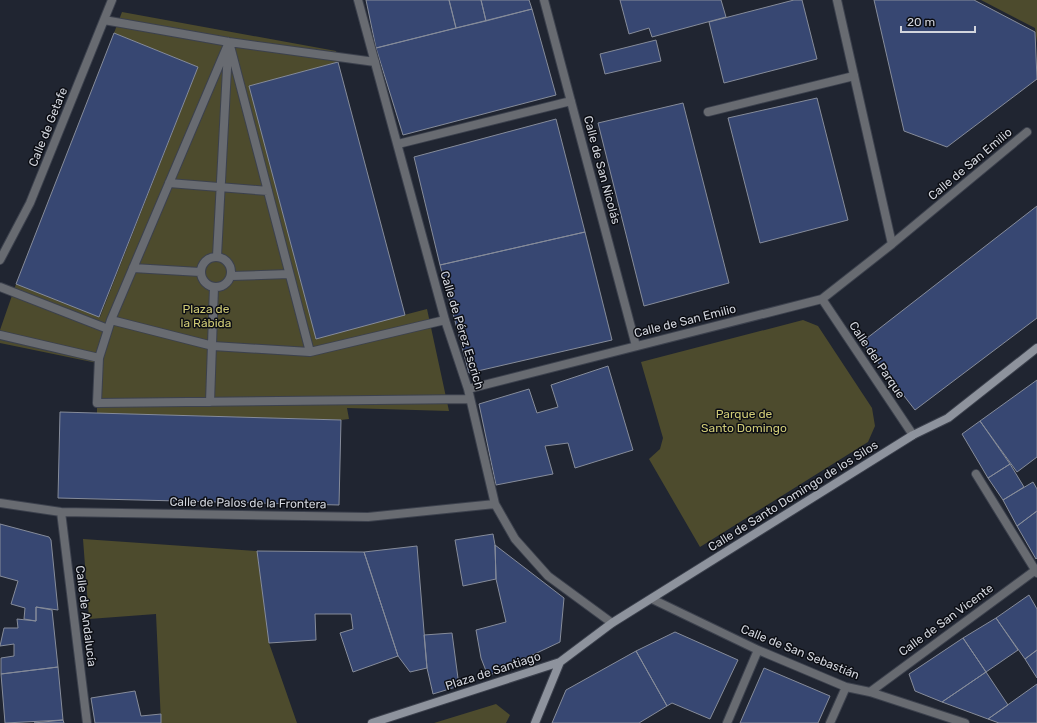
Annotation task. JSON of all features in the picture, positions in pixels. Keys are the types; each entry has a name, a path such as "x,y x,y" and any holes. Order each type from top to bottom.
{"street":[{"name":"Calle de Getafe","path":"0,260 30,203 112,0"},
{"name":"Calle de Pérez Escrich","path":"358,0 445,320 468,389 495,504 515,539 548,576 612,623"},
{"name":"Calle de San Nicolás","path":"544,0 636,346"},
{"path":"837,0 892,244"},
{"path":"104,20 229,42 375,62"},
{"path":"229,42 111,320 99,358 97,403 470,399"},
{"path":"217,256 229,42"},
{"path":"229,42 310,352"},
{"path":"708,112 854,76"},
{"path":"398,144 571,101"},
{"name":"Calle de San Emilio","path":"468,389 822,299 892,244 1027,132"},
{"path":"169,183 221,189 268,191"},
{"path":"212,256 217,256 229,262 231,276 228,282 222,286 214,287 207,284 202,279 200,272 204,262 212,256"},
{"path":"133,268 200,272"},
{"path":"231,276 289,274"},
{"path":"0,287 108,329"},
{"path":"210,402 214,287"},
{"name":"Calle del Parque","path":"822,299 913,435"},
{"path":"111,320 213,346 310,352 445,320"},
{"path":"0,335 99,358"},
{"name":"Calle de Santo Domingo de los Silos","path":"560,662 612,623 913,435 948,418 1037,348"},
{"path":"976,474 1036,570"},
{"name":"Calle de Palos de la Frontera","path":"0,503 61,512 368,517 495,504"},
{"name":"Calle de Andalucía","path":"61,512 87,723"},
{"name":"Calle de San Vicente","path":"870,692 1036,570"},
{"name":"Calle de San Sebastián","path":"652,599 758,650 822,675 846,687 870,692 966,723"},
{"path":"727,723 758,650"},
{"name":"Plaza de Santiago","path":"372,723 560,662"},
{"name":"Plaza de Santiago","path":"535,723 560,662"},
{"path":"830,723 846,687"}],"green space":[{"path":"981,0 1037,0 1037,43 1035,28"},
{"name":"Plaza de la Rábida","path":"122,12 336,51 338,62 249,86 316,338 427,309 449,411 347,408 349,419 341,420 97,413 97,363 0,343 0,330 16,284 100,317 198,67 114,33"},
{"name":"Parque de Santo Domingo","path":"803,320 818,326 872,408 875,426 868,442 700,547 649,459 660,449 663,438 641,362"},
{"path":"83,539 257,551 269,643 297,723 161,723 156,614 89,619"},
{"path":"496,704 510,715 506,723 434,723"}],"building":[{"path":"366,0 449,0 456,28 376,48"},
{"path":"449,0 481,0 486,21 456,28"},
{"path":"481,0 529,0 532,9 486,21"},
{"path":"620,0 721,0 726,17 652,37 649,28 629,34"},
{"path":"794,0 802,0 817,59 724,83 709,22"},
{"path":"874,0 974,0 1035,32 1037,79 947,147 904,131"},
{"path":"532,9 556,95 403,135 376,48"},
{"path":"114,33 198,67 99,317 16,284"},
{"path":"656,40 661,61 605,74 600,54"},
{"path":"338,62 405,315 316,339 249,86"},
{"path":"817,98 848,220 760,243 728,118"},
{"path":"683,103 729,283 644,306 598,123"},
{"path":"556,119 585,232 440,265 414,157"},
{"path":"1037,206 1037,318 915,410 862,342"},
{"path":"585,232 612,340 469,373 440,265"},
{"path":"608,366 633,450 575,468 568,443 545,446 553,474 496,485 479,404 529,389 537,413 558,407 551,385"},
{"path":"1037,380 1037,457 1017,472 980,421"},
{"path":"60,412 341,420 339,505 58,498"},
{"path":"980,421 1010,464 988,478 962,434"},
{"path":"1010,464 1024,487 1003,500 988,478"},
{"path":"1033,482 1037,489 1037,511 1017,526 1003,500"},
{"path":"1037,511 1037,558 1036,559 1017,526"},
{"path":"0,524 49,537 51,540 58,610 36,607 36,621 24,619 25,608 11,604 18,581 0,576"},
{"path":"493,534 495,545 496,579 463,586 455,540"},
{"path":"495,545 564,598 560,642 488,676 481,658 476,630 506,622 496,579"},
{"path":"417,546 427,668 410,672 398,656 364,552"},
{"path":"257,551 364,552 398,656 353,672 340,633 353,629 351,614 315,614 316,640 269,643"},
{"path":"1029,595 1037,609 1037,650 1025,659 996,618"},
{"path":"36,607 52,610 58,667 1,674 1,658 14,656 14,644 0,646 4,628 18,628 17,619 36,621"},
{"path":"996,618 1018,650 986,672 963,638"},
{"path":"675,632 738,660 710,719 672,703 667,706 636,651"},
{"path":"452,633 459,686 433,694 427,668 424,635"},
{"path":"963,638 986,672 942,702 915,691 909,674"},
{"path":"1037,650 1037,678 1025,659"},
{"path":"636,651 667,706 639,723 552,723 566,690"},
{"path":"58,667 63,720 5,723 1,674"},
{"path":"764,668 830,696 818,723 740,723"},
{"path":"986,672 1008,705 988,719 942,702"},
{"path":"1037,684 1037,723 999,723 988,719"},
{"path":"135,691 141,716 161,714 161,723 95,723 91,698"},
{"path":"63,720 64,723 34,723"}]}
